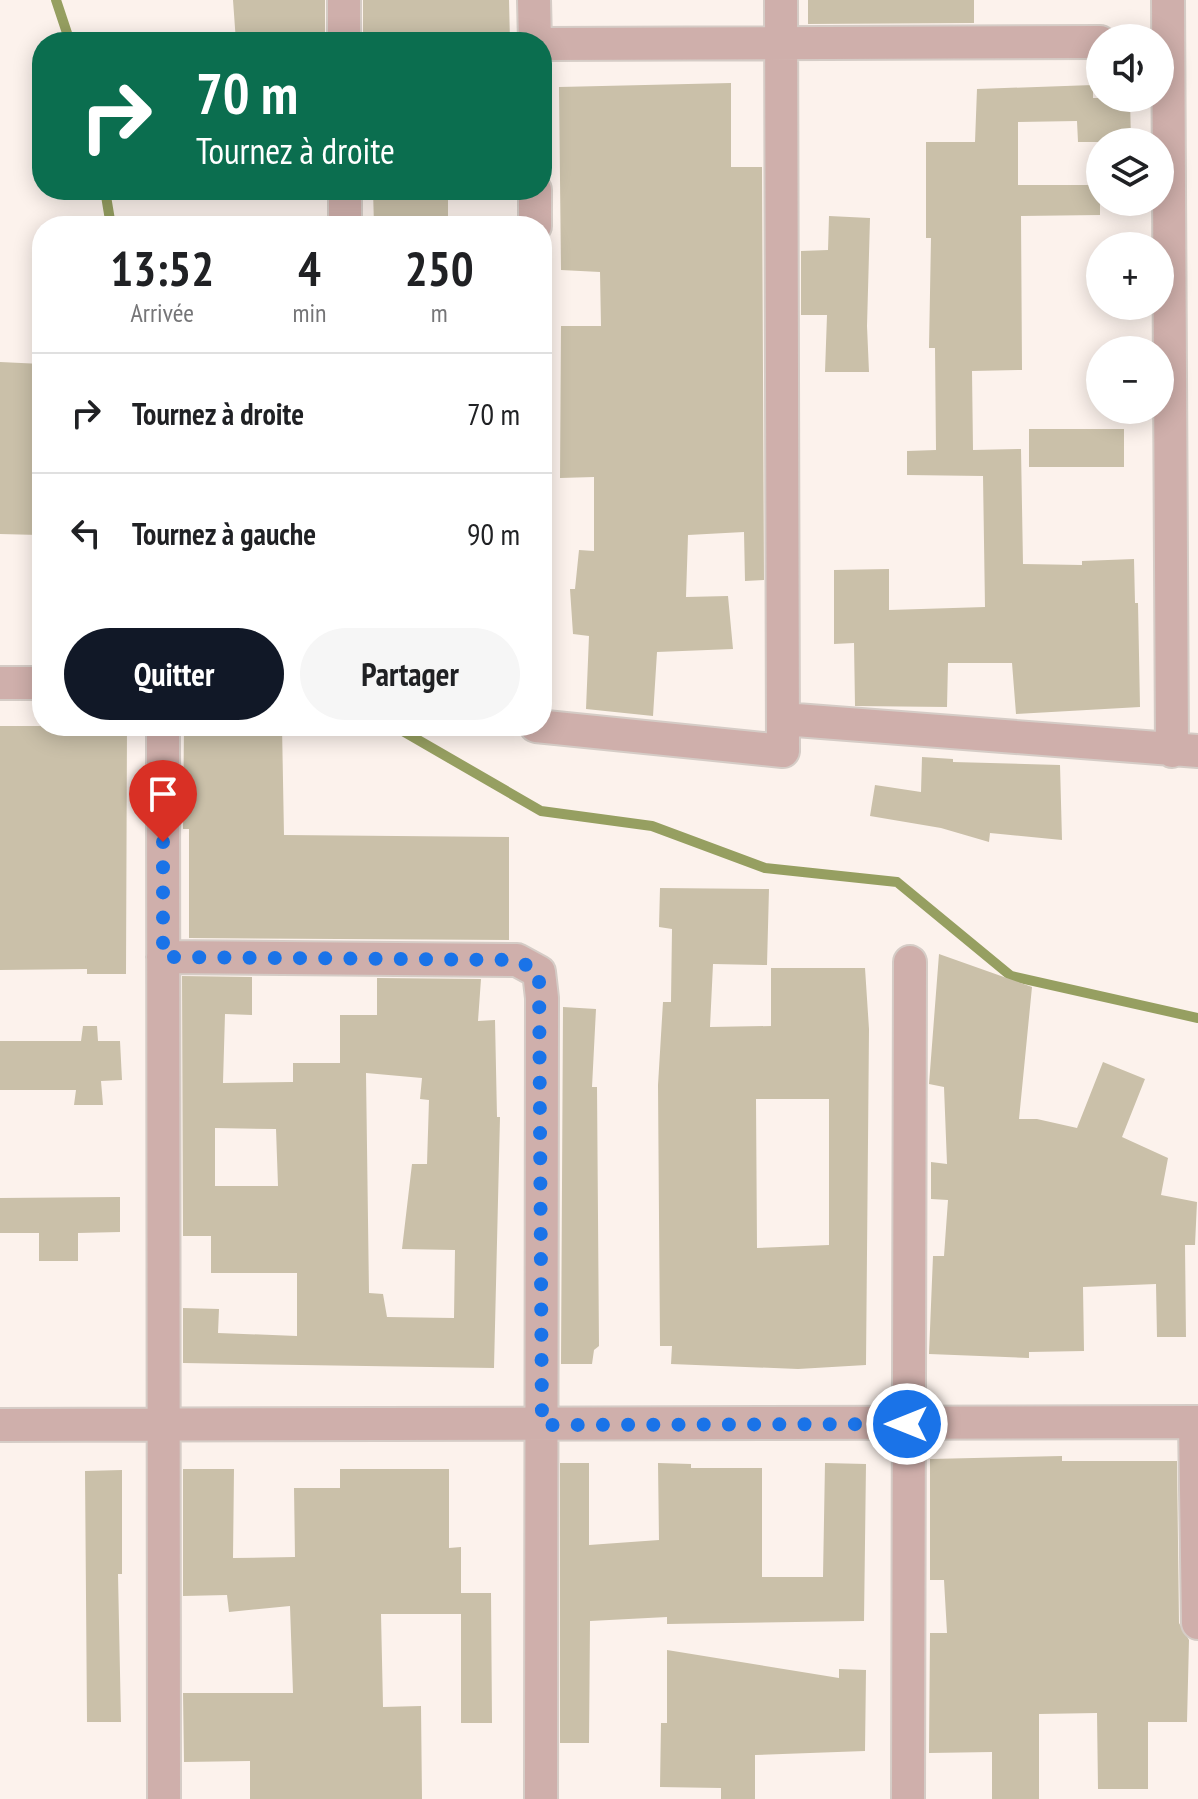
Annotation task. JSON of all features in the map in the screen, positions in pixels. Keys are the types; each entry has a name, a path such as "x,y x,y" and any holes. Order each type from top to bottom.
{"street":[{"path":"344,0 344,32"},
{"path":"534,0 535,32"},
{"path":"552,728 783,751 781,0"},
{"path":"1166,24 1168,0"},
{"path":"552,44 1086,42"},
{"path":"783,719 1185,751 1183,302 1169,112"},
{"path":"0,683 32,683"},
{"path":"163,736 164,1799"},
{"path":"163,957 517,960 539,972 541,1799"},
{"path":"908,1799 910,962"},
{"path":"0,1425 1196,1422 1198,1623"}],"building":[{"path":"233,0 325,0 325,32 235,32"},
{"path":"363,0 509,0 510,32 363,32"},
{"path":"808,0 974,0 974,23 808,24"},
{"path":"731,83 731,167 762,167 764,580 745,581 744,532 688,535 686,597 728,596 733,649 657,652 653,716 586,709 589,636 573,634 570,589 575,589 579,550 594,551 594,477 560,478 561,326 601,326 600,272 561,270 559,87"},
{"path":"1086,85 1086,112 1130,112 1131,128 1086,128 1086,142 1078,142 1077,121 1018,122 1018,185 1086,185 1086,215 1021,216 1022,370 972,371 973,450 1021,449 1023,564 1082,565 1082,561 1134,559 1140,707 1016,714 1012,663 948,663 947,707 855,706 854,643 834,644 834,570 889,569 889,610 985,607 983,476 907,475 907,451 936,450 935,348 929,348 931,238 926,238 926,142 975,142 977,89"},
{"path":"373,200 448,200 448,216 374,216"},
{"path":"829,216 870,218 869,372 825,372 827,315 801,315 801,251 828,250"},
{"path":"0,362 32,364 32,535 0,534"},
{"path":"1029,429 1124,429 1124,467 1029,467"},
{"path":"0,726 32,726 32,736 127,736 126,974 87,974 87,969 0,970"},
{"path":"184,736 282,736 284,835 509,837 509,940 189,938 189,829 183,829"},
{"path":"922,757 953,759 953,762 1060,765 1062,840 990,833 989,842 941,828 870,816 875,785 921,792"},
{"path":"660,888 769,889 767,965 713,964 710,1027 771,1026 771,968 865,968 869,1029 866,1365 798,1369 671,1364 672,1346 660,1346 658,1085 663,1002 671,1002 672,929 659,927","holes":["756,1099 829,1099 829,1245 757,1248"]},
{"path":"939,954 1032,987 1019,1119 1037,1119 1077,1128 1103,1062 1145,1079 1122,1137 1168,1158 1161,1195 1197,1202 1195,1245 1185,1245 1186,1337 1157,1337 1156,1284 1083,1287 1084,1351 1029,1352 1029,1358 929,1354 933,1256 944,1256 948,1200 931,1199 931,1162 947,1164 944,1087 929,1084"},
{"path":"182,976 252,977 252,1015 225,1014 223,1083 293,1082 293,1063 340,1063 340,1015 377,1015 377,978 481,979 478,1021 495,1020 497,1117 500,1117 494,1368 183,1363 183,1308 219,1309 218,1333 297,1336 297,1273 211,1273 211,1236 183,1236","holes":["366,1073 422,1078 420,1099 429,1100 427,1164 412,1164 402,1249 455,1250 454,1318 387,1317 383,1294 369,1293","215,1128 276,1129 278,1186 215,1186"]},
{"path":"563,1007 596,1009 592,1087 597,1087 599,1346 594,1350 592,1364 561,1364"},
{"path":"83,1026 97,1026 98,1041 120,1041 122,1080 101,1081 103,1105 74,1105 76,1090 0,1090 0,1041 81,1041"},
{"path":"120,1197 120,1232 78,1233 78,1261 39,1261 39,1233 0,1233 0,1198"},
{"path":"1062,1456 1062,1461 1177,1461 1179,1623 1189,1640 1187,1722 1148,1722 1148,1789 1098,1789 1097,1713 1039,1714 1039,1799 992,1799 992,1752 929,1753 930,1633 947,1633 944,1580 930,1580 930,1459"},
{"path":"560,1463 589,1463 589,1545 659,1540 658,1463 691,1464 691,1468 762,1468 762,1577 823,1577 825,1463 866,1464 864,1621 667,1624 667,1617 590,1621 589,1743 560,1743"},
{"path":"183,1469 234,1469 233,1558 295,1557 294,1488 340,1488 340,1469 449,1469 449,1548 461,1547 461,1614 381,1614 383,1707 421,1706 422,1799 250,1799 250,1761 184,1762 183,1693 293,1693 290,1606 229,1612 227,1595 183,1596"},
{"path":"122,1470 122,1574 118,1574 121,1722 87,1722 85,1471"},
{"path":"461,1593 491,1593 492,1723 461,1723"},
{"path":"667,1650 839,1678 839,1669 866,1670 865,1751 755,1755 755,1799 721,1799 721,1788 660,1787 661,1723 667,1723"}],"waterway":[{"path":"56,0 67,32"},
{"path":"107,200 109,216"},
{"path":"411,736 541,811 652,826 765,868 897,882 1011,976 1198,1018"}],"route":[{"path":"163,842 163,957 517,960 539,972 542,998 542,1425 907,1424"}]}
